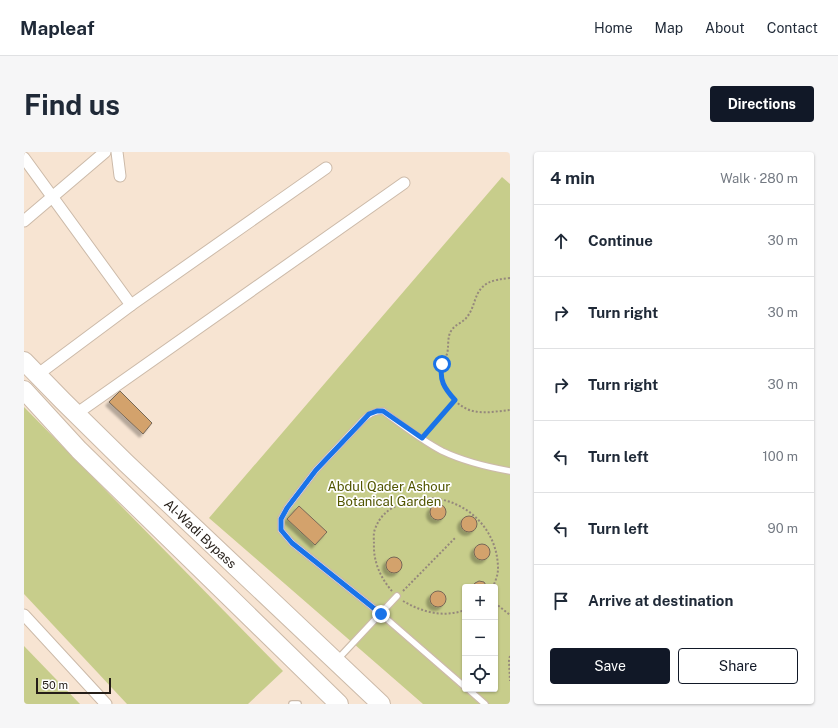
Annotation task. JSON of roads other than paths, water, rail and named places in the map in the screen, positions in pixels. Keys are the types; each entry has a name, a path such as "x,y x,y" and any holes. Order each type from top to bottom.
{"main road":[{"name":"Al-Wadi Bypass","path":"24,361 76,414 380,704"},
{"name":"Al-Wadi Bypass","path":"24,390 79,450 339,704"}],"street":[{"path":"24,221 105,152"},
{"path":"117,152 120,176"},
{"path":"24,158 132,305"},
{"path":"37,375 132,305 326,168"},
{"path":"76,414 404,182"},
{"path":"24,615 106,704"}],"lane":[{"path":"462,684 381,614 292,543 281,530 281,519 287,508 316,470 369,414 377,411 383,411 441,450 458,458 510,471"},
{"path":"335,662 398,596"},
{"path":"471,692 485,704"},
{"path":"292,704 298,704"}],"park label":[{"name":"Abdul Qader Ashour Botanical Garden","path":"389,494"}]}
